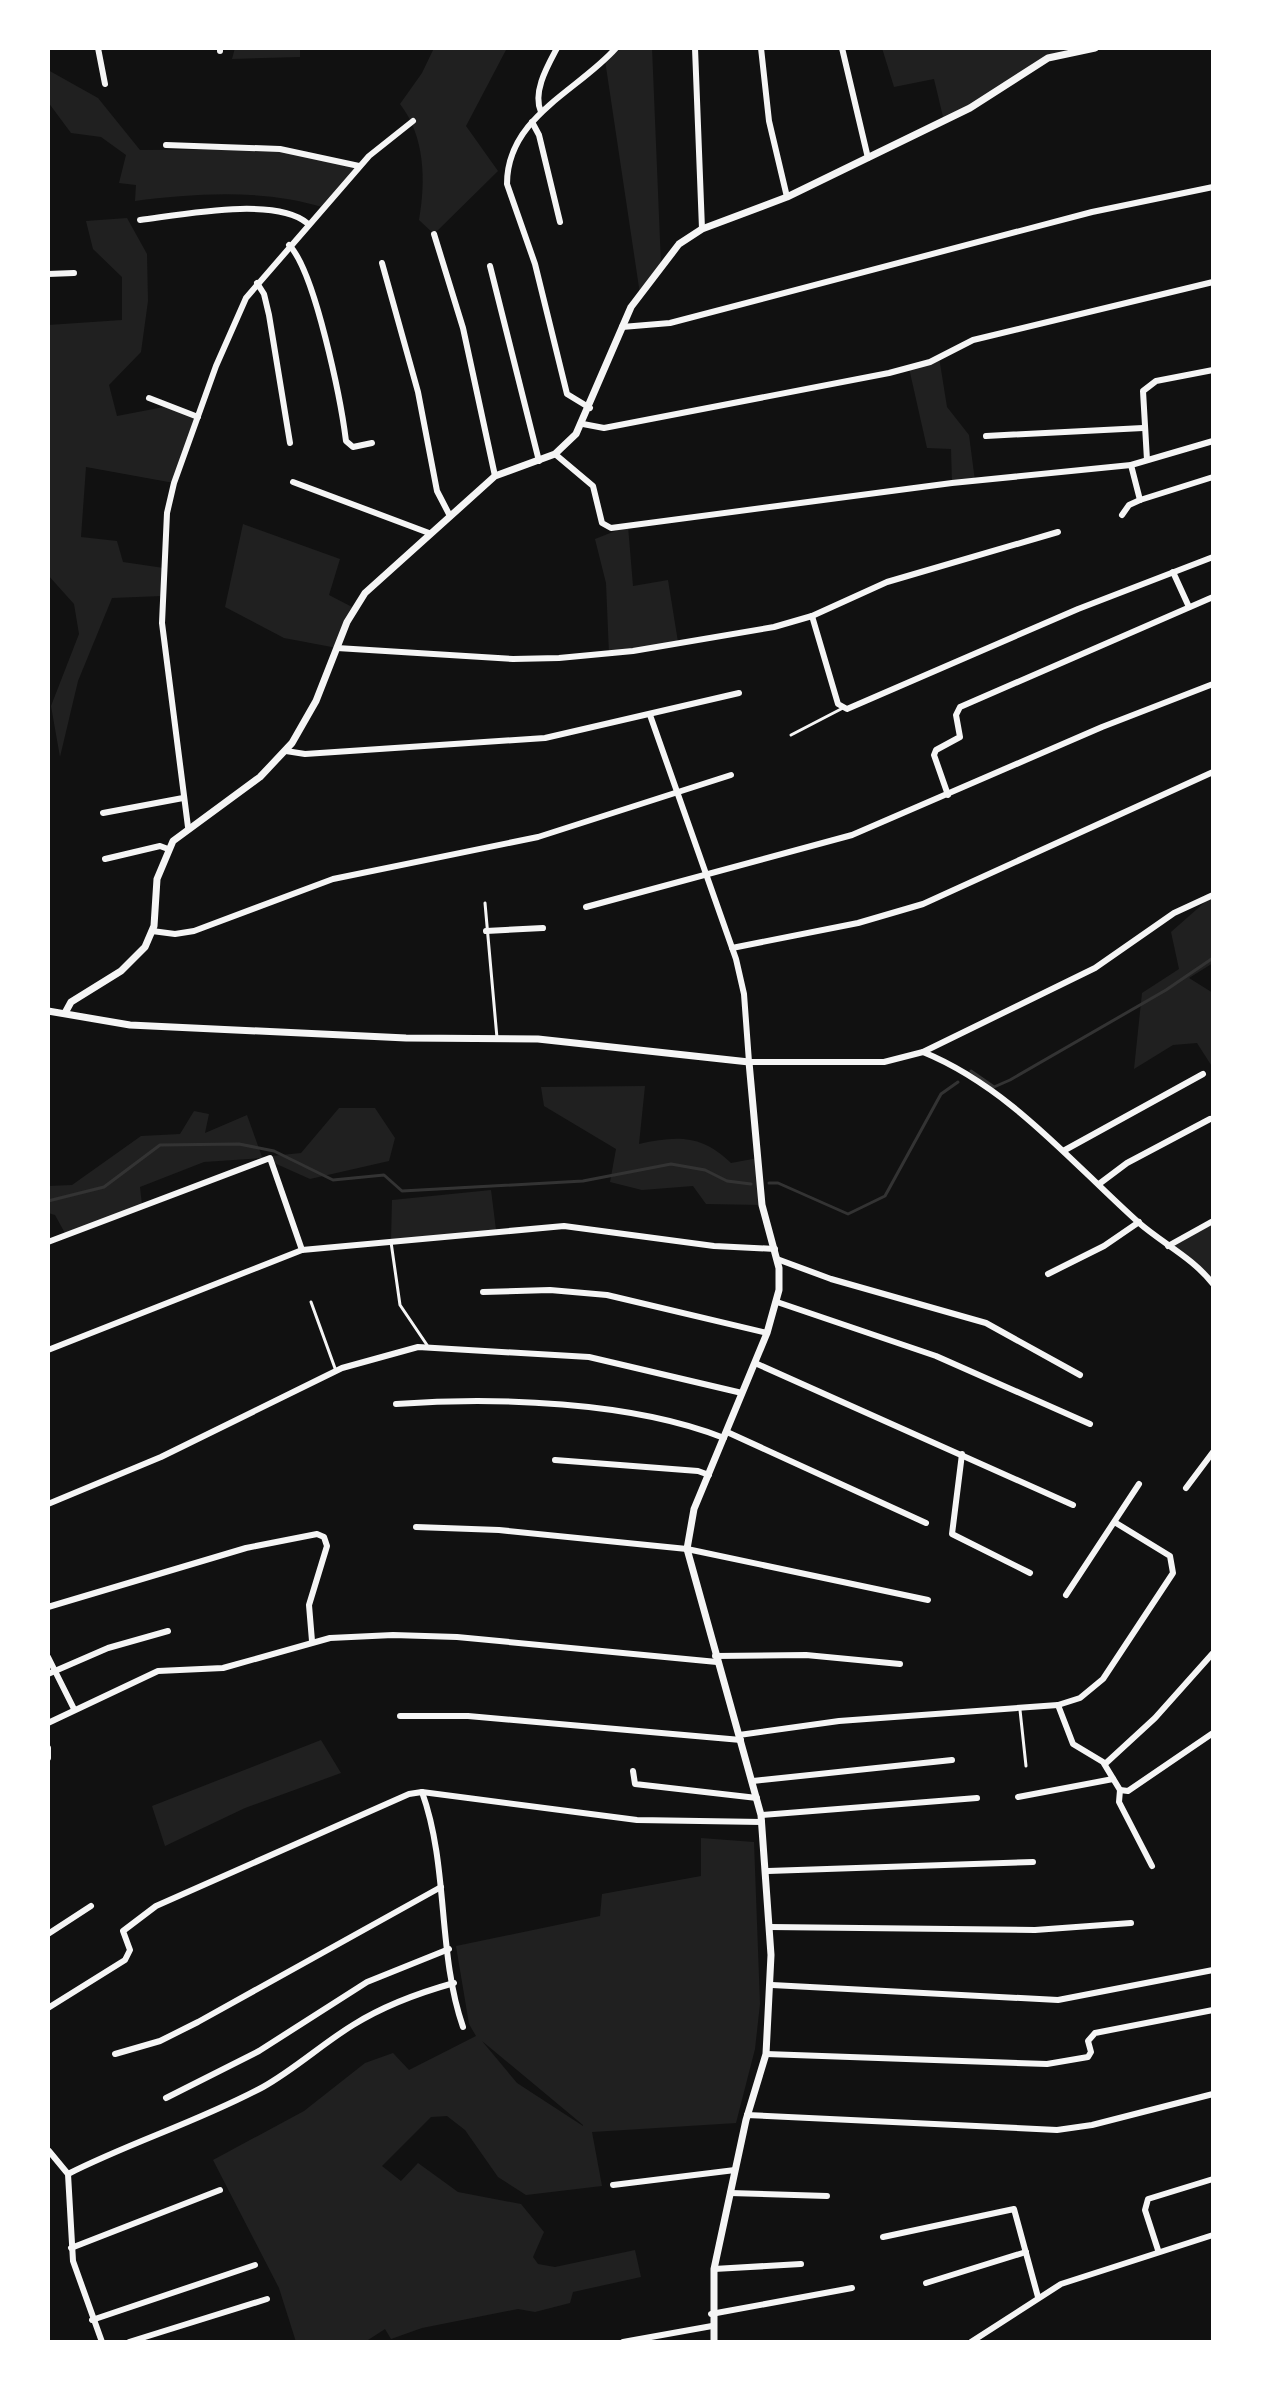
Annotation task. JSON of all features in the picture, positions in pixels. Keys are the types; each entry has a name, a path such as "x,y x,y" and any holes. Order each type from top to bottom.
{"street":[{"path":"98,48 105,84"},
{"path":"541,112 538,104 541,87 557,48"},
{"path":"590,408 567,394 535,264 507,184 510,161 532,122 600,66 616,48"},
{"path":"695,48 696,156 702,229"},
{"path":"761,48 769,121 787,197"},
{"path":"842,48 868,158"},
{"path":"65,1013 71,1002 134,960 152,931 157,879 168,849 188,827 253,783 286,751 316,701 337,648 365,593 495,476 555,454 583,424 622,327 661,265 679,244 702,229 787,197 970,108 1048,58 1095,48"},
{"path":"188,827 166,672 162,596 169,503 198,417 242,306 307,223 359,166 380,145 413,121"},
{"path":"532,122 539,135 560,222"},
{"path":"166,145 280,149 359,166"},
{"path":"622,327 670,323 1092,212 1213,187"},
{"path":"140,220 249,210 291,214 307,223"},
{"path":"434,234 463,328 495,476"},
{"path":"289,245 304,273 334,367 346,441 353,447 372,443"},
{"path":"382,263 418,392 437,491 450,516"},
{"path":"490,266 539,461"},
{"path":"48,274 74,273"},
{"path":"583,424 604,428 889,373 930,362 973,340 1213,282"},
{"path":"257,283 264,294 269,315 290,443"},
{"path":"1147,460 1141,396 1147,386 1213,370"},
{"path":"149,398 198,417"},
{"path":"986,436 1143,428"},
{"path":"555,454 593,486 602,523 611,528 952,483 1131,465 1213,441"},
{"path":"1131,465 1140,500"},
{"path":"1122,515 1129,505 1140,500 1213,477"},
{"path":"293,482 429,533"},
{"path":"337,648 559,658 633,651 774,627 812,616 887,582 1058,532"},
{"path":"812,616 838,704 843,708 1213,557"},
{"path":"1173,572 1189,607"},
{"path":"948,795 934,752 960,737 958,709 1004,686 1213,597"},
{"path":"586,907 852,835 1102,727 1213,684"},
{"path":"286,751 300,754 519,741 650,715 739,693"},
{"path":"650,715 732,948 744,994 762,1205 777,1259 777,1302 689,1524 687,1549 762,1818 768,1871 772,1985 766,2054 747,2115 714,2269 711,2314 714,2342"},
{"path":"732,948 858,923 923,904 1213,772"},
{"path":"152,931 175,934 194,931 333,879 538,837 731,775"},
{"path":"103,813 183,798"},
{"path":"105,859 160,846 168,849"},
{"path":"48,1011 107,1023 207,1030 550,1040 749,1062 884,1062 923,1052 1095,968 1174,913 1213,895"},
{"path":"486,931 543,928"},
{"path":"923,1052 958,1069 1065,1150 1139,1222 1194,1262 1213,1284"},
{"path":"1065,1150 1203,1074"},
{"path":"1099,1184 1127,1163 1210,1119"},
{"path":"48,1242 270,1158 302,1250"},
{"path":"1168,1246 1213,1221"},
{"path":"1048,1274 1104,1246 1139,1222"},
{"path":"48,1350 302,1250 564,1226 714,1246 775,1249"},
{"path":"777,1259 986,1323 1080,1375"},
{"path":"483,1292 550,1290 607,1295 767,1333"},
{"path":"777,1302 936,1356 1090,1424"},
{"path":"48,1504 115,1478 336,1371 378,1355 428,1347 589,1357 742,1393"},
{"path":"755,1363 1073,1505"},
{"path":"396,1404 474,1401 575,1407 674,1422 726,1435 926,1523"},
{"path":"1186,1488 1213,1452"},
{"path":"962,1454 952,1534 1030,1573"},
{"path":"555,1460 698,1471 709,1475"},
{"path":"1066,1595 1139,1484"},
{"path":"400,1716 468,1716 740,1738 839,1721 1058,1705 1080,1698 1103,1679 1173,1573 1170,1556 1116,1523"},
{"path":"416,1527 499,1530 687,1549 928,1600"},
{"path":"48,1607 246,1548 317,1534 324,1537 327,1546 309,1605 312,1641"},
{"path":"51,1672 108,1648 168,1631"},
{"path":"48,1723 158,1671 223,1668 312,1641 393,1635 457,1637 716,1659 806,1655 900,1664"},
{"path":"1105,1764 1155,1718 1213,1653"},
{"path":"48,1657 51,1672 74,1709"},
{"path":"1058,1705 1073,1744 1105,1764 1120,1790 1119,1802 1152,1866"},
{"path":"1120,1790 1128,1791 1213,1733"},
{"path":"48,1748 48,1758"},
{"path":"753,1781 952,1760"},
{"path":"633,1771 635,1784 757,1798"},
{"path":"1018,1797 1113,1779"},
{"path":"422,1792 435,1830 449,1949 463,2027"},
{"path":"48,2008 125,1960 130,1950 123,1931 140,1916 175,1895 356,1815 422,1792 637,1820 762,1818 977,1798"},
{"path":"768,1871 1033,1862"},
{"path":"115,2054 160,2041 198,2022 441,1887"},
{"path":"48,1934 91,1906"},
{"path":"770,1927 1035,1930 1131,1923"},
{"path":"166,2098 259,2051 367,1982 449,1949"},
{"path":"772,1985 1058,2000 1213,1970"},
{"path":"68,2174 130,2144 218,2110 266,2085 386,2007 454,1983"},
{"path":"766,2054 1047,2064 1088,2057 1091,2052 1088,2041 1095,2033 1213,2010"},
{"path":"747,2115 1057,2130 1092,2125 1213,2094"},
{"path":"49,2151 68,2174 71,2248 76,2276 102,2342"},
{"path":"613,2185 735,2170"},
{"path":"1158,2250 1145,2210 1148,2199 1213,2179"},
{"path":"71,2248 220,2190"},
{"path":"730,2193 827,2196"},
{"path":"883,2237 1009,2209 1018,2213 1038,2297"},
{"path":"971,2342 1038,2297 1085,2275 1213,2235"},
{"path":"926,2283 1026,2252"},
{"path":"714,2269 801,2264"},
{"path":"92,2320 255,2265"},
{"path":"711,2314 852,2288"},
{"path":"129,2342 267,2299"},
{"path":"623,2342 712,2326"}],"lane":[{"path":"791,735 843,708"},
{"path":"485,903 497,1038"},
{"path":"391,1242 400,1305 428,1347"},
{"path":"311,1302 336,1371"},
{"path":"1019,1706 1026,1766"}],"shaded area":[{"path":"235,48 300,48 300,57 232,59"},
{"path":"434,48 507,48 466,126 498,171 434,234 419,220 422,159 414,130 400,104 422,73"},
{"path":"616,48 652,48 661,265 640,294 605,60"},
{"path":"882,48 1095,48 1062,53 944,121 934,79 894,87"},
{"path":"48,70 98,98 140,150 280,149 359,166 322,207 277,197 229,194 135,201 136,185 119,183 126,155 101,137 71,133 48,102"},
{"path":"127,218 147,254 148,301 141,352 109,385 117,416 169,406 198,417 174,483 86,467 81,537 117,541 123,562 164,568 162,596 112,598 78,681 60,757 51,706 79,634 74,604 48,575 48,325 122,320 122,277 93,249 86,221"},
{"path":"939,357 947,407 969,435 975,481 952,483 951,449 927,448 909,368"},
{"path":"243,524 340,559 329,595 354,608 337,648 284,638 225,607"},
{"path":"628,526 633,586 668,580 678,642 609,654 606,583 595,539"},
{"path":"1213,895 1213,963 1189,978 1213,993 1213,1068 1197,1043 1173,1045 1134,1069 1142,993 1179,969 1171,932"},
{"path":"645,1086 639,1144 688,1140 709,1147 731,1163 758,1158 762,1205 706,1204 693,1186 642,1190 610,1182 616,1149 544,1106 541,1087"},
{"path":"339,1108 375,1108 395,1138 389,1161 310,1179 263,1158 204,1162 140,1187 142,1205 66,1235 55,1215 48,1213 48,1186 72,1185 141,1136 180,1134 194,1111 209,1114 205,1133 247,1115 262,1157 301,1153"},
{"path":"491,1190 496,1230 391,1242 392,1200"},
{"path":"1213,1221 1213,1284 1168,1246"},
{"path":"321,1740 341,1773 245,1808 165,1846 152,1806"},
{"path":"701,1838 754,1842 760,2004 755,2049 736,2123 592,2132 602,2186 526,2195 498,2177 465,2130 447,2116 431,2117 382,2166 401,2181 418,2163 458,2192 521,2204 544,2232 533,2257 538,2264 555,2267 635,2250 641,2277 573,2292 570,2303 535,2312 518,2309 422,2328 391,2339 385,2329 365,2342 296,2342 279,2288 213,2160 304,2111 365,2063 393,2053 409,2070 476,2036 469,2024 456,1946 600,1916 602,1894 701,1876","holes":["482,2041 583,2125 517,2083"]}],"waterway":[{"path":"971,1071 994,1087 1010,1080 1166,990 1213,958"},
{"path":"769,1183 778,1183 848,1214 885,1196 941,1094 958,1082"},
{"path":"48,1201 104,1187 160,1145 239,1144 274,1151 333,1180 384,1175 402,1191 583,1181 671,1164 705,1170 727,1181 751,1184"}]}
